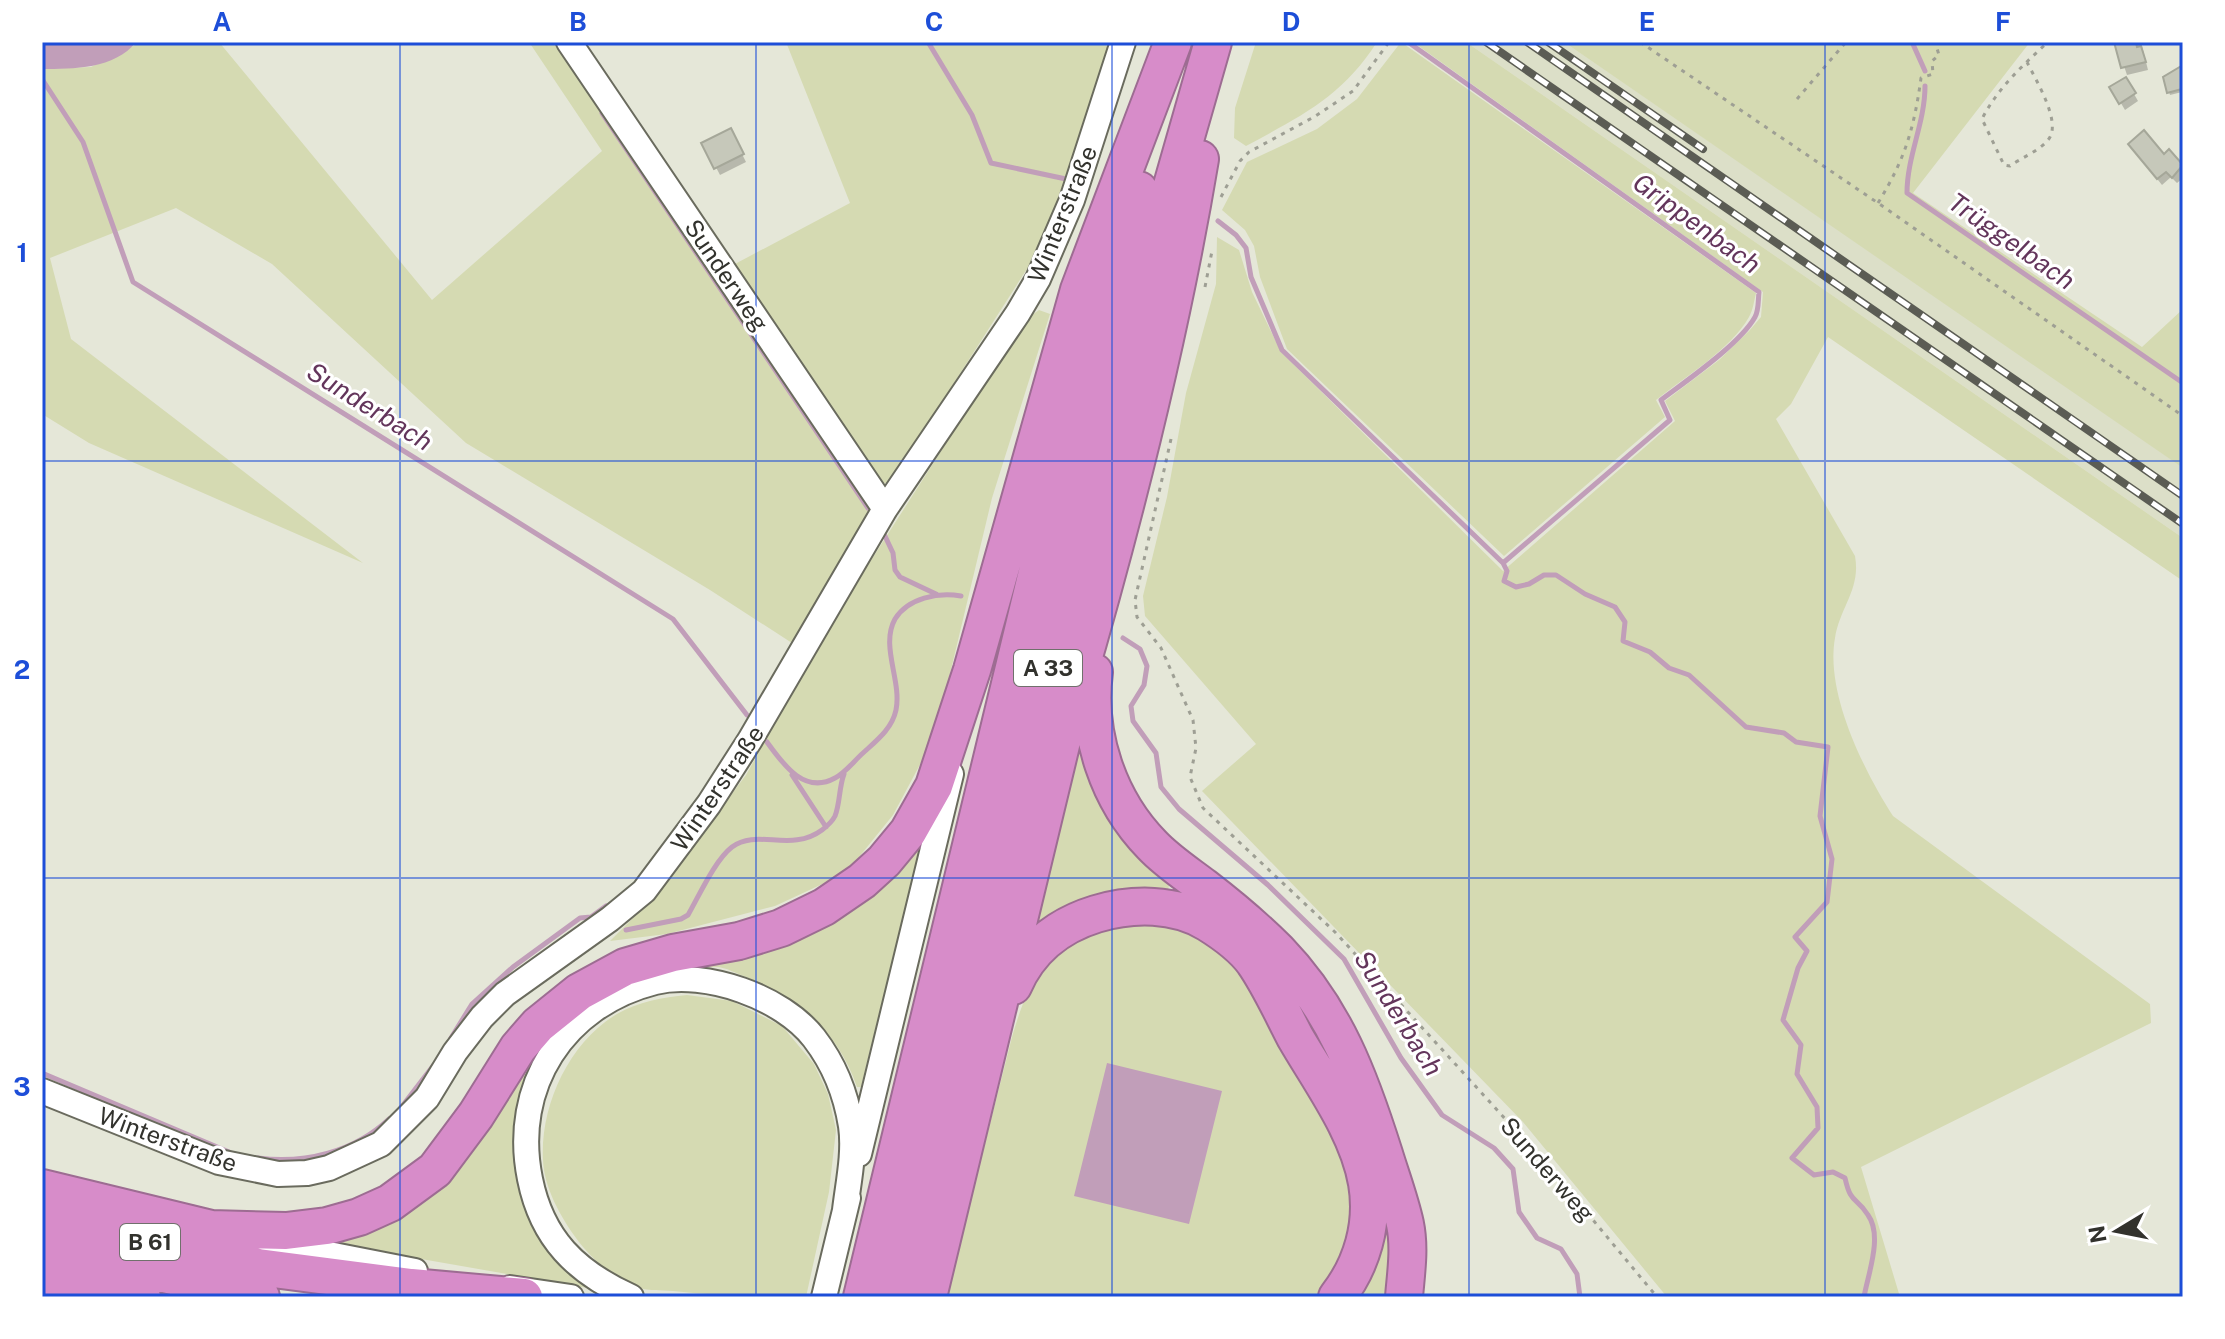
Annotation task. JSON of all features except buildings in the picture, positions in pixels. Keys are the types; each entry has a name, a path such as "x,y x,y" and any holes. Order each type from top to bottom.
{"highway":[{"path":"42,1188 211,1229 286,1231 327,1226 380,1208 413,1189 435,1170 453,1149 518,1048 538,1025 579,992 625,967 673,953 739,941 781,928 824,907 862,881 884,861 908,832 934,786 972,670 1079,290 1173,42"},
{"name":"A 33","path":"862,1297 1052,510 1179,42"},
{"name":"A 33","path":"892,1297 1142,295 1213,42"},
{"path":"928,1297 1070,706 1102,595 1175,300 1220,42"},
{"path":"1102,595 1090,700 1097,743 1112,787 1132,822 1153,847 1234,911 1279,952 1316,996 1344,1043 1366,1099 1405,1225 1407,1261 1404,1297"},
{"path":"991,1040 1019,972 1032,953 1055,932 1077,920 1110,910 1153,906 1206,921 1228,937 1253,961 1348,1131 1367,1183 1369,1207 1366,1237 1351,1279 1337,1297"},
{"name":"B 61","path":"42,1216 259,1282"},
{"name":"B 61","path":"42,1245 259,1282"},
{"path":"42,1277 81,1297"},
{"path":"42,1277 142,1297"},
{"path":"259,1282 411,1287 524,1297"}],"street":[{"name":"Sunderweg","path":"569,42 885,509"},
{"name":"Winterstraße","path":"42,1091 219,1162 269,1173 307,1173 329,1168 381,1144 427,1098 464,1040 505,994 644,891 750,740 885,509 1038,279 1072,200 1123,42"},
{"path":"824,1297 949,783 972,670"},
{"path":"631,1297 596,1278 571,1258 548,1233 534,1202 527,1167 526,1133 530,1103 541,1068 561,1039 605,1001 658,981 713,981 764,1000 812,1035 828,1058 842,1088 852,1129 845,1210"},
{"path":"211,1229 477,1284 571,1297"},
{"name":"B 61","path":"259,1282 389,1297"}],"path":[{"path":"1221,198 1240,161 1249,152 1314,117 1353,91 1389,42"},
{"path":"1640,42 1878,203 2183,416"},
{"path":"1797,99 1846,42"},
{"path":"1878,203 1894,176 1914,125 1921,78 1933,74 1932,61 1939,55 1935,42"},
{"path":"2027,62 2051,112 2053,129 2049,140 2010,166 2004,165 1982,119 1990,102 2027,62 2048,42"},
{"path":"1205,288 1212,257 1211,244"},
{"name":"Sunderweg","path":"1174,428 1135,600 1137,617 1161,648 1193,720 1196,748 1190,777 1203,808 1336,933 1549,1167 1657,1297"}],"shaded area":[{"path":"42,42 136,42 117,58 93,66 42,69"},
{"path":"1466,42 1564,42 2130,430 2183,468 2183,538"},
{"path":"1107,1063 1222,1091 1189,1224 1074,1196"}],"green space":[{"path":"136,42 219,42 432,300 602,151 529,42 559,42 873,502 871,512 792,643 466,443 272,264 176,208 50,258 71,339 363,563 89,443 42,414 42,69 91,67"},
{"path":"786,42 1112,42 1071,168 1032,261 890,483 882,483 733,265 850,203"},
{"path":"1256,42 1377,42 1364,61 1335,91 1246,146 1234,138 1235,108"},
{"path":"1401,42 1756,293 1749,317 1731,340 1656,400 1665,417 1504,556 1287,349 1260,277 1254,246 1245,230 1222,210 1247,162 1317,129 1357,99"},
{"path":"1413,42 1466,42 2183,538 2183,581 1828,337 1791,404 1776,419 1855,556 1853,588 1835,638 1833,660 1836,683 1849,731 1870,777 1893,816 2150,1004 2151,1023 1861,1167 1900,1297 1667,1297 1523,1122 1202,791 1256,744 1145,616 1143,596 1167,497 1186,393 1216,284 1217,237 1239,250 1252,292 1281,352 1503,571 1675,421 1665,401 1719,360 1761,317 1763,292"},
{"path":"1564,42 2030,42 1913,193 2142,347 2183,309 2183,468"},
{"path":"1039,310 1050,314 992,498 943,703 924,757 893,815 846,873 775,906 667,934 610,941 653,898 746,775 836,615 1025,320"},
{"path":"1077,738 1170,878 1167,898 1032,941"},
{"path":"924,831 861,1087 857,1087 828,1034 783,995 724,968 679,971"},
{"path":"1151,918 1198,933 1241,968 1347,1161 1354,1219 1352,1237 1342,1261 1317,1297 946,1297 1012,1037 1036,976 1046,961 1069,939 1100,927"},
{"path":"1276,966 1332,1048 1392,1224 1388,1297 1353,1297 1378,1243"},
{"path":"687,995 732,1001 782,1026 814,1064 828,1094 836,1130 829,1192 806,1297 654,1290 628,1284 603,1267 581,1245 550,1191 544,1170 543,1139 552,1097 572,1058 600,1026 617,1014 651,1001"},
{"path":"545,1033 517,1165 593,1289 324,1242 363,1227"}],"waterway":[{"name":"Grippenbach","path":"928,42 972,115 991,163 1066,179"},
{"name":"Grippenbach","path":"1408,42 1759,292 1758,308 1748,328 1712,362 1661,400 1670,420 1503,563"},
{"name":"Trüggelbach","path":"1912,42 1925,71"},
{"name":"Sunderbach","path":"42,79 83,142 133,282 673,619 747,715"},
{"name":"Trüggelbach","path":"1925,86 1907,193 2183,383"},
{"name":"Sunderbach","path":"602,113 868,508"},
{"name":"Grippenbach","path":"1218,221 1236,235 1246,248 1251,277 1282,350 1503,563 1507,571 1504,581 1516,587 1544,575 1556,575 1585,594 1615,607 1625,622 1623,641 1650,652 1669,668 1689,675 1746,727 1784,733 1796,742 1828,747 1820,816 1832,859 1827,902 1795,937 1807,951 1798,968 1783,1020 1801,1045 1797,1074 1817,1107 1818,1128 1792,1158 1814,1175 1833,1172 1845,1178 1852,1197 1868,1215 1874,1244 1864,1297"},
{"name":"Sunderbach","path":"884,534 900,577 936,594"},
{"name":"Sunderbach","path":"767,742 787,768 804,780 824,782 842,773 883,734 894,717 897,699 890,641 895,619 908,606 924,598 961,596"},
{"name":"Sunderbach","path":"1123,638 1140,649 1147,666 1144,685 1131,706 1133,721 1156,753 1161,787 1179,809 1268,885 1344,959 1401,1058 1442,1115 1494,1148 1513,1169 1519,1212 1537,1238 1561,1249 1577,1274 1580,1297"},
{"path":"626,930 688,915 720,860 732,847 752,840 798,840 822,830 835,816 844,774"},
{"path":"792,775 826,827"},
{"path":"451,1038 472,1004 513,967 580,918 591,917 606,906"},
{"path":"400,1109 433,1066"},
{"path":"42,1073 229,1152"},
{"path":"258,1158 293,1159 328,1153 360,1140 389,1119"}],"railway":[{"path":"1486,42 2183,524"},
{"path":"1527,42 2183,496"},
{"path":"1548,42 1703,149"}]}
